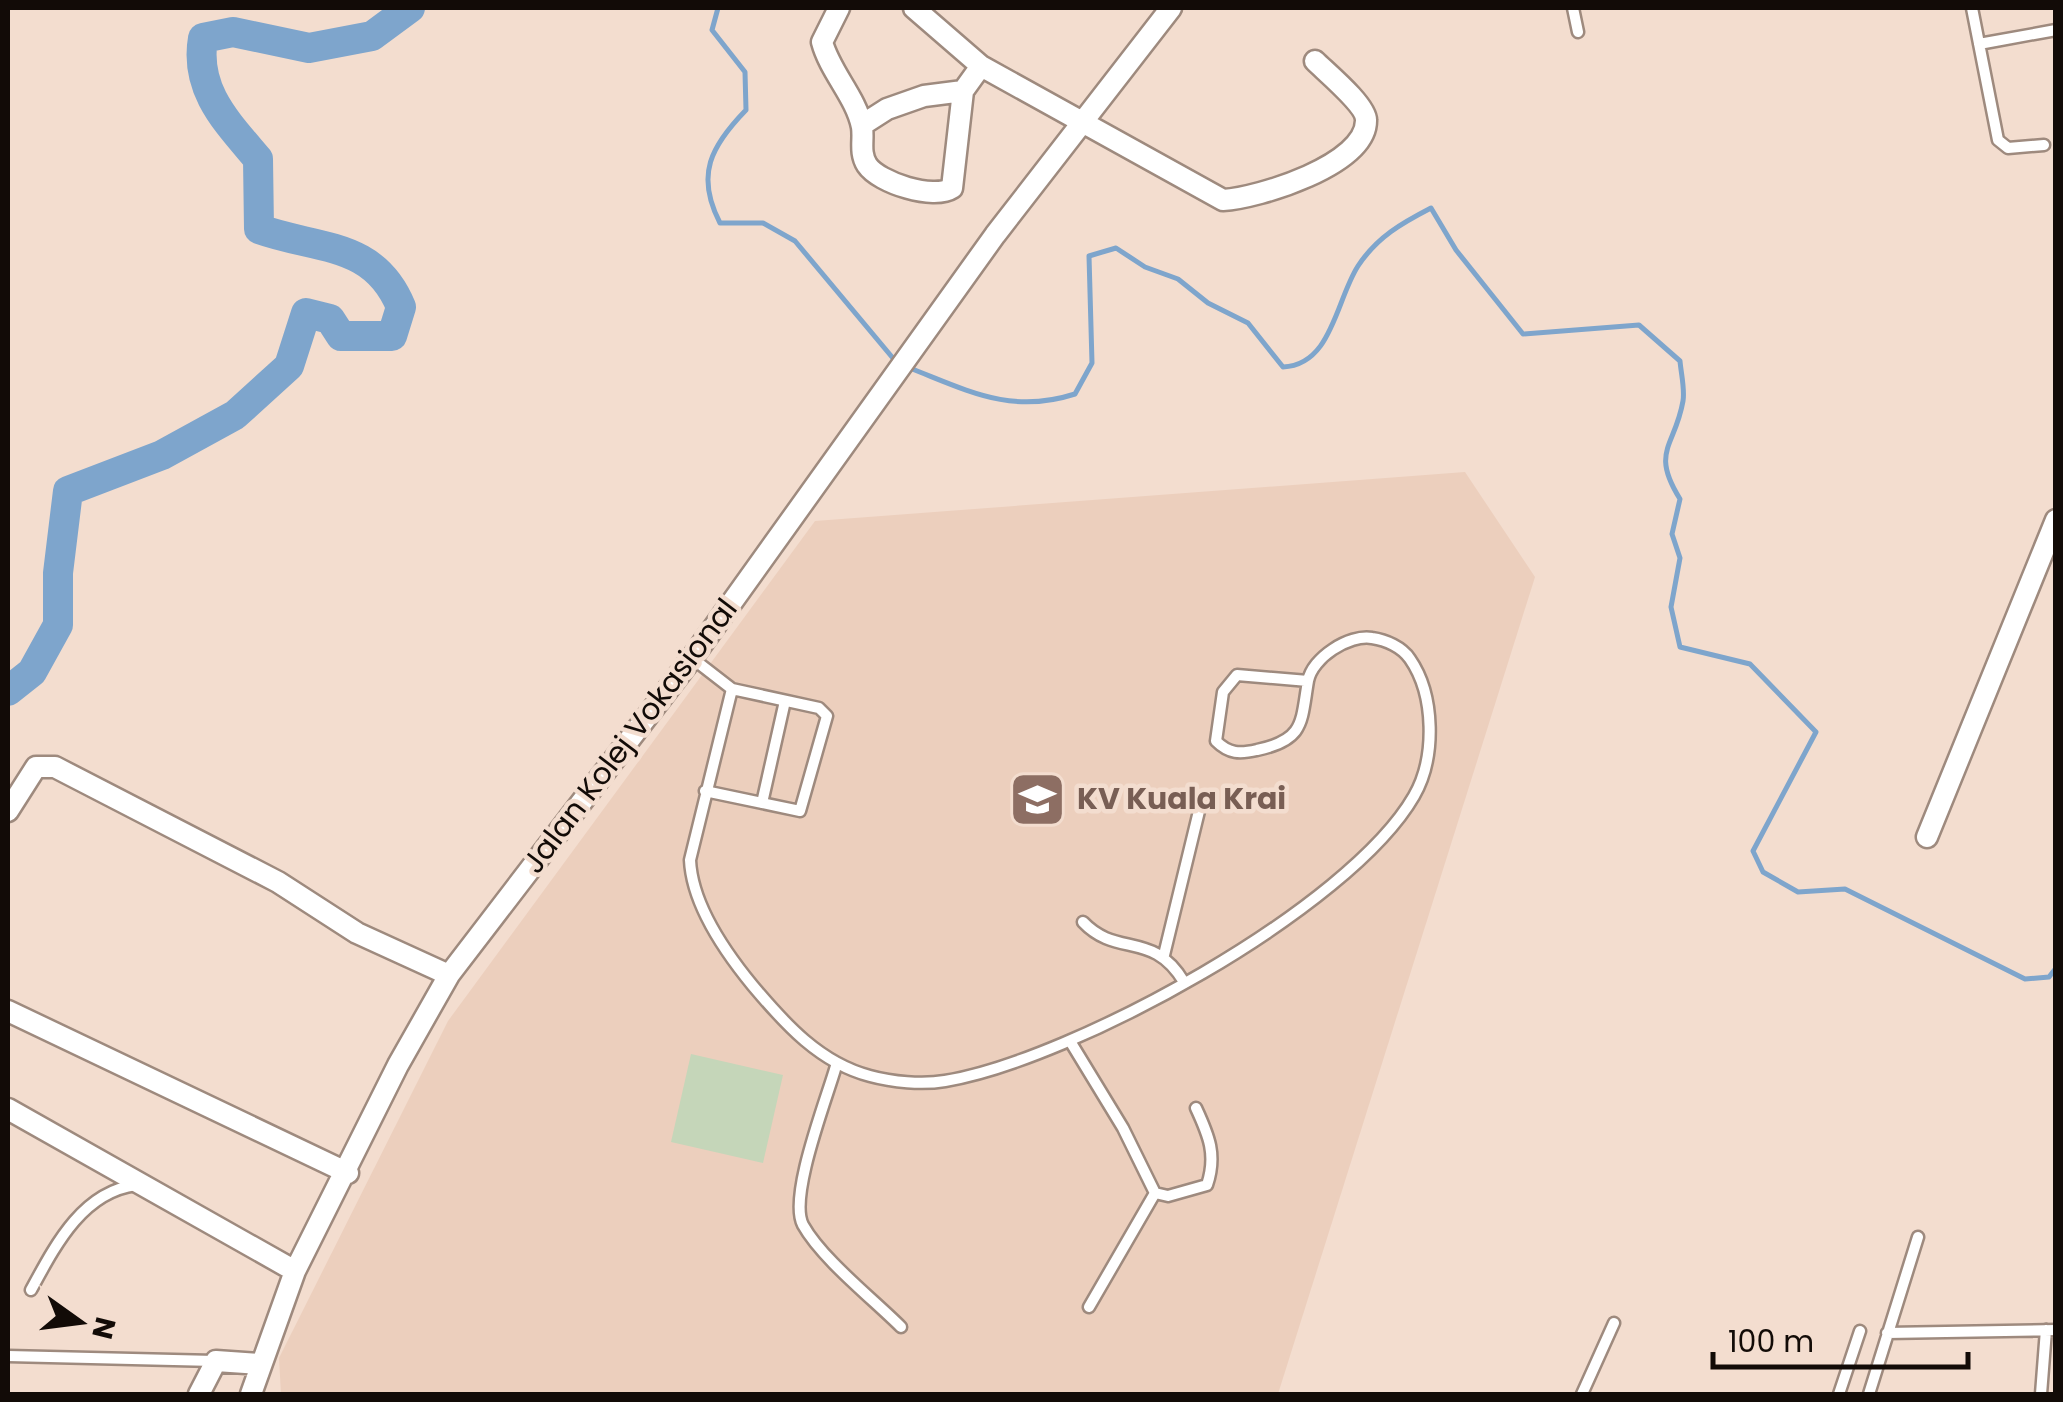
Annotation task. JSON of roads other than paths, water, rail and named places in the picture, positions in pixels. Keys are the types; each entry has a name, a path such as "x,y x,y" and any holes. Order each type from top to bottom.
{"street":[{"path":"840,8 822,42 862,125 861,148 867,165 880,176 932,193 948,192 954,182 963,91 981,66"},
{"path":"914,8 981,66 1210,196 1234,200 1322,172 1346,155 1361,134 1367,121 1363,109 1315,61"},
{"name":"Jalan Kolej Vokasional","path":"251,1394 296,1271 348,1174 398,1065 449,976 692,658 988,246 1171,8"},
{"path":"862,125 887,109 924,96 963,91"},
{"path":"1927,836 2056,520"},
{"path":"8,811 36,767 56,767 278,882 356,933 449,976"},
{"path":"8,1010 348,1174"},
{"path":"8,1109 296,1271"},
{"path":"198,1394 216,1361 260,1364"}],"lane":[{"path":"1573,8 1578,32"},
{"path":"1972,8 1982,80 1998,140 2008,148 2044,144"},
{"path":"1980,44 2056,30"},
{"path":"732,688 690,860 691,880 731,959 773,1010 836,1066 874,1077 944,1082 1070,1041 1184,982 1294,917 1339,881 1416,794 1429,738 1428,705 1421,678 1408,655 1388,642 1368,636 1348,639 1332,649 1308,682 1308,704 1298,729 1282,745 1241,754 1216,741 1223,692 1237,675 1308,682"},
{"path":"692,658 732,688 818,708 827,716 803,806 793,811 706,792"},
{"path":"762,803 785,701"},
{"path":"1164,955 1200,807"},
{"path":"1083,922 1104,938 1164,955 1184,982"},
{"path":"1070,1041 1123,1128 1155,1193"},
{"path":"836,1066 802,1188 799,1214 814,1238 901,1328"},
{"path":"1155,1193 1168,1196 1208,1185 1212,1171 1211,1141 1196,1108"},
{"path":"32,1290 51,1253 95,1200 115,1188 142,1184"},
{"path":"1089,1307 1155,1193"},
{"path":"1870,1394 1918,1237"},
{"path":"1582,1394 1614,1323"},
{"path":"1840,1394 1860,1330"},
{"path":"1887,1334 2050,1330 2041,1394"},
{"path":"8,1356 216,1361"}],"waterway":[{"path":"8,691 32,672 58,625 58,573 68,491 162,455 235,415 289,366 306,313 330,319 341,336 392,336 401,307 390,286 360,259 259,229 258,159 225,118 208,89 203,74 203,38 233,32 309,48 372,36 410,8"},
{"path":"718,8 712,30 745,72 746,110 724,136 710,162 709,190 720,223 763,223 795,241 897,363"},
{"path":"907,367 969,391 1009,401 1052,400 1075,394 1092,363 1089,256 1116,248 1145,267 1178,279 1208,303 1248,323 1283,367 1299,363 1322,343 1365,256 1391,232 1431,208 1456,250 1523,334 1639,325 1680,361 1683,401 1666,459 1671,483 1680,499 1672,534 1680,558 1671,607 1680,647 1750,664 1816,732 1753,851 1763,872 1798,892 1845,889 2025,979 2049,977 2056,968"}],"place":[{"name":"KV Kuala Krai","path":"1038,799"}]}
